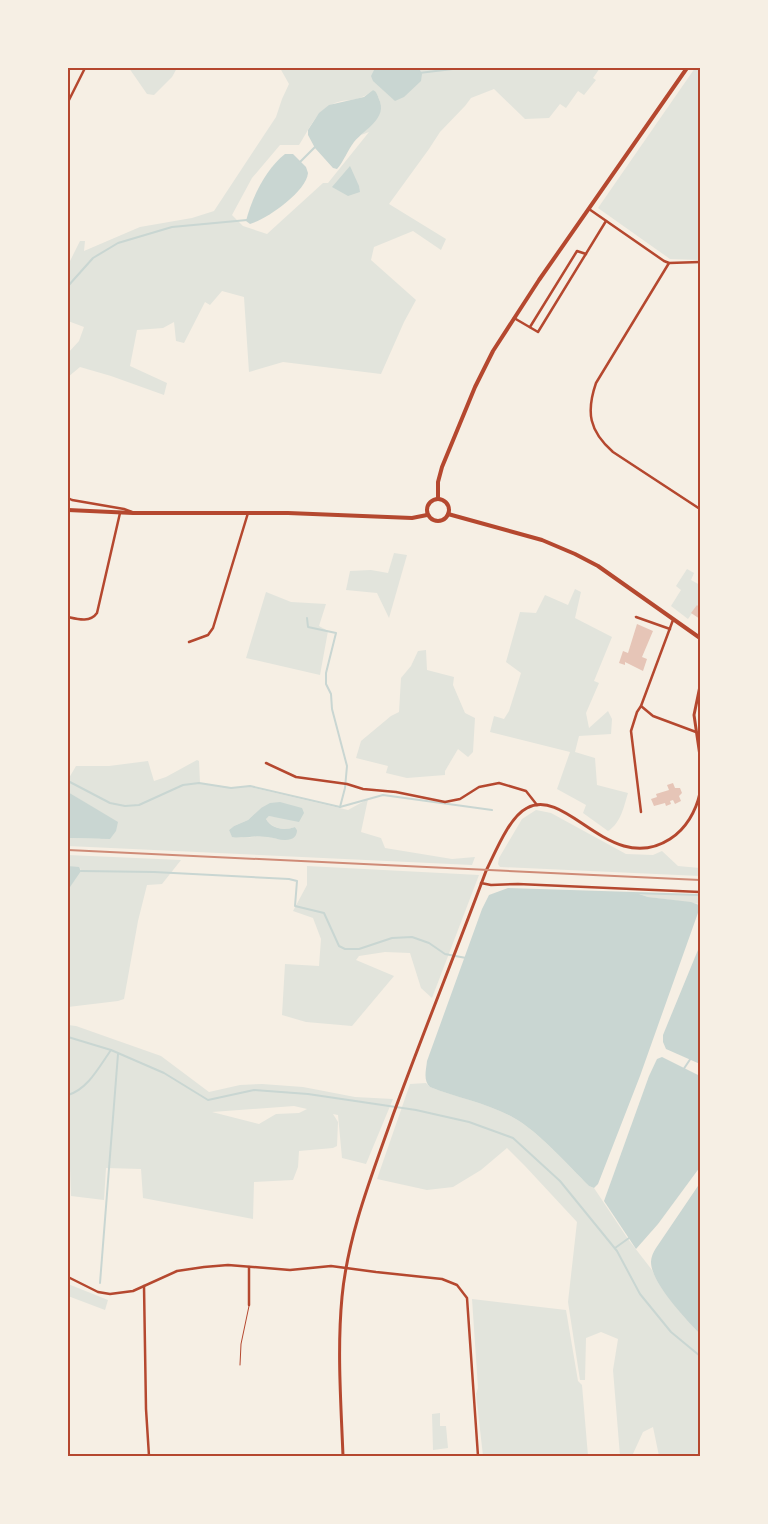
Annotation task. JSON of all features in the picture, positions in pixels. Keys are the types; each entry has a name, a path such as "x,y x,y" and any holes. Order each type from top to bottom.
{"main road":[{"path":"438,499 438,482 442,468 466,409 493,351 539,280 687,68"},
{"path":"438,499 447,504 448,514 443,520 436,521 430,518 426,511 428,504 438,499"},
{"path":"68,510 120,513 288,513 412,518 428,514"},
{"path":"448,514 542,540 575,554 598,566 700,638"}],"street":[{"path":"68,102 85,68"},
{"path":"589,209 654,255 669,263 700,262"},
{"path":"514,318 538,332 606,221"},
{"path":"530,327 578,251 586,254"},
{"path":"669,263 596,383 591,398 591,418 596,432 603,443 700,509"},
{"path":"68,498 133,513"},
{"path":"68,617 90,619 97,614 120,513"},
{"path":"190,642 208,635 213,628 248,513"},
{"path":"636,617 670,629"},
{"path":"641,812 631,730 674,618"},
{"path":"700,686 694,709 700,756"},
{"path":"641,706 653,716 696,732"},
{"path":"266,763 296,777 347,784 363,789 396,792 446,802 460,799 479,787 499,783 526,791 537,804"},
{"path":"343,1456 340,1344 342,1297 346,1268 362,1203 401,1094 493,857 513,822 523,811 537,804 550,806 562,811 609,841 634,849 663,843 681,831 695,808 700,793"},
{"path":"482,883 491,885 527,884 700,892"},
{"path":"68,1277 98,1292 110,1294 133,1291 177,1271 228,1265 290,1270 332,1266 442,1279 457,1285 467,1298 478,1456"},
{"path":"249,1267 249,1305"},
{"path":"144,1286 146,1409 149,1456"}],"lane":[{"path":"240,1365 241,1344 249,1305"}],"shaded area":[{"path":"129,68 177,68 172,77 154,95 147,94"},
{"path":"280,68 600,68 593,78 596,80 584,95 578,91 566,108 560,104 549,118 525,119 494,89 471,98 440,132 389,204 446,239 441,250 413,231 374,247 371,260 416,300 381,374 283,362 249,372 244,297 222,291 210,305 205,302 184,343 176,341 174,322 163,328 137,330 130,366 167,383 164,395 80,367 68,377 68,353 79,341 84,327 68,321 68,265 80,241 85,241 84,251 140,227 192,218 214,211 276,117 289,84","holes":["373,90 381,104 379,115 361,135 369,132 328,183 323,183 267,234 243,226 232,215 252,178 280,145 299,145 313,122 327,107 338,102 357,99"]},
{"path":"375,68 419,68 422,74 421,81 404,97 395,101 373,81 371,76"},
{"path":"695,68 700,68 700,260 670,259 598,208"},
{"path":"373,90 377,93 381,106 378,118 354,142 337,169 333,168 315,148 308,135 308,130 319,113 329,105 364,97"},
{"path":"285,154 293,154 306,167 308,173 306,180 285,204 266,217 250,224 246,221 256,193 266,175"},
{"path":"350,166 360,192 348,196 332,187"},
{"path":"394,553 407,555 389,618 377,593 346,590 350,571 371,570 388,573"},
{"path":"687,569 694,573 691,580 700,585 700,608 697,606 688,619 671,606 681,590 676,586"},
{"path":"575,589 581,592 575,618 612,637 594,681 599,683 586,713 589,728 608,711 612,719 611,734 579,736 575,752 595,758 597,785 628,793 619,819 608,831 583,813 586,805 557,789 570,752 490,732 494,716 504,719 509,711 521,673 506,662 520,612 536,613 545,595 568,605"},
{"path":"266,592 291,602 326,604 319,626 328,631 320,675 246,658"},
{"path":"426,650 427,670 454,677 453,685 465,713 475,718 473,752 468,757 458,749 445,771 445,775 407,778 386,773 388,766 356,758 361,741 391,716 399,712 401,678 411,666 418,651"},
{"path":"197,760 199,761 200,783 229,787 250,787 348,810 368,799 361,832 381,838 385,848 452,859 475,857 472,865 68,846 68,838 100,839 110,818 68,792 68,777 76,766 109,766 148,761 154,781 166,777","holes":["261,808 278,817 269,816 266,819 275,827 283,829 295,827 297,830 277,839 267,836 241,838 232,836 229,830 248,820"]},
{"path":"68,792 118,822 116,831 110,839 68,838"},
{"path":"280,802 302,808 304,813 299,822 269,816 266,819 272,825 279,828 295,827 297,831 294,838 285,840 263,837 232,837 229,830 234,826 248,820 261,808 270,803"},
{"path":"536,810 551,813 626,854 653,855 662,851 678,866 700,868 700,876 500,867 498,864 499,858 522,819"},
{"path":"68,855 181,860 162,884 147,885 138,921 124,999 68,1007 68,890 81,869 68,866"},
{"path":"68,866 79,867 81,871 68,890"},
{"path":"307,866 479,875 432,998 421,988 410,953 385,952 359,956 356,960 394,976 352,1026 306,1022 282,1015 285,964 319,966 321,939 313,918 293,911 307,885"},
{"path":"508,888 633,892 648,897 691,902 699,905 699,910 640,1076 598,1184 594,1188 589,1186 563,1159 524,1124 494,1108 430,1087 426,1081 427,1061 482,909 489,895"},
{"path":"633,892 700,895 700,904 648,897"},
{"path":"700,945 700,1064 666,1049 663,1035"},
{"path":"68,1025 76,1026 161,1056 209,1092 240,1085 262,1084 303,1087 355,1097 393,1099 366,1164 342,1158 338,1115 333,1114 338,1122 337,1146 299,1151 298,1167 293,1180 254,1182 253,1219 143,1198 141,1169 106,1168 104,1200 71,1196 68,1111","holes":["294,1106 307,1109 299,1113 276,1114 259,1124 212,1112"]},
{"path":"662,1057 700,1076 700,1167 658,1224 636,1249 604,1201 649,1076 657,1059"},
{"path":"426,1083 430,1087 483,1104 524,1124 563,1159 589,1186 594,1188 628,1239 652,1270 659,1284 700,1334 700,1456 696,1453 693,1456 659,1456 653,1427 643,1432 632,1456 620,1456 613,1370 618,1339 601,1332 586,1338 585,1380 580,1380 568,1302 577,1222 507,1148 481,1170 453,1187 427,1190 377,1179 410,1084"},
{"path":"700,1183 700,1334 663,1290 653,1271 651,1262 656,1248"},
{"path":"68,1284 108,1300 105,1310 68,1296"},
{"path":"472,1299 566,1310 578,1381 582,1385 588,1456 483,1456 476,1394 478,1388"},
{"path":"440,1413 440,1426 446,1426 448,1448 433,1450 432,1414"}],"building":[{"path":"697,605 700,608 700,619 691,613"},
{"path":"637,624 653,631 642,657 647,659 643,671 625,662 625,665 619,663 623,651 628,653"},
{"path":"673,783 675,788 680,788 682,793 679,796 681,801 675,804 673,800 670,801 671,804 666,806 665,803 654,806 651,799 657,797 656,794 669,790 667,785"}],"waterway":[{"path":"419,73 461,68"},
{"path":"299,163 315,147"},
{"path":"68,286 93,258 118,243 172,227 247,220"},
{"path":"307,618 308,627 336,633 326,673 326,684 331,694 332,709 347,766 345,788 340,807"},
{"path":"68,781 110,803 125,806 139,805 183,785 199,783 231,788 250,786 340,807 383,795 492,810"},
{"path":"81,871 154,872 289,879 297,881 295,906 324,913 339,946 345,949 359,949 392,938 412,937 429,943 445,954 466,958"},
{"path":"632,893 700,895"},
{"path":"68,1037 111,1050"},
{"path":"68,1095 87,1083 111,1050 164,1073 208,1100 254,1090 308,1094 416,1110 469,1122 513,1138 560,1181 617,1251 640,1294 671,1332 700,1356"},
{"path":"100,1283 118,1054"},
{"path":"683,1070 691,1058"},
{"path":"615,1248 629,1238"}],"railway":[{"path":"68,850 700,880"}]}
